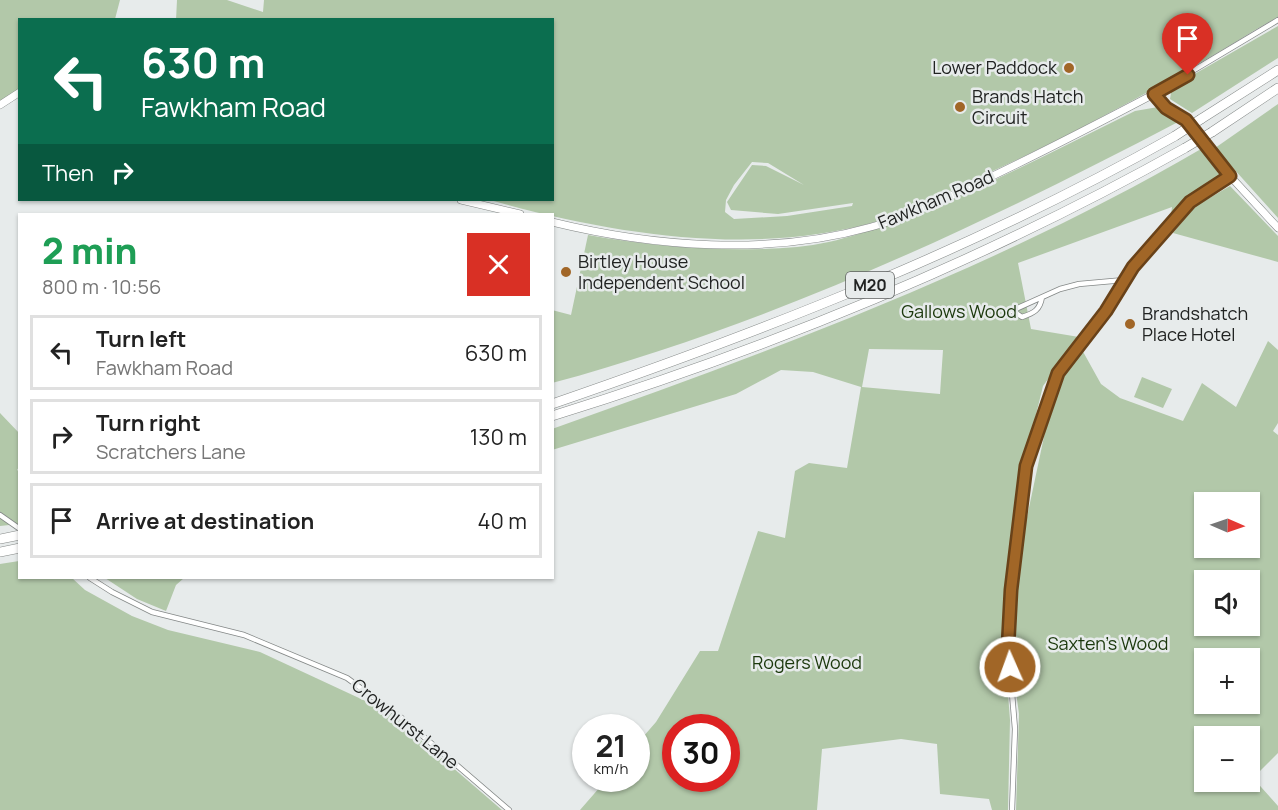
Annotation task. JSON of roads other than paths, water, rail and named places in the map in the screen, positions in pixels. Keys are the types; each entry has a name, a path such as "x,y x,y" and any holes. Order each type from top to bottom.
{"highway":[{"name":"M20","path":"554,403 690,356 928,261 1098,179 1174,136 1278,70"},
{"name":"M20","path":"554,415 737,353 993,249 1108,192 1212,132 1278,88"},
{"path":"0,539 18,535"},
{"path":"0,552 18,548"}],"street":[{"path":"1278,20 1154,94 1166,108 1186,120 1230,176 1278,228"},
{"path":"0,105 18,93"},
{"name":"Fawkham Road","path":"554,222 623,238 723,245 799,242 871,228 925,208 1154,94"},
{"path":"1012,810 1015,729 1008,646 1011,590 1026,466 1058,373 1124,280 1190,202 1230,176"},
{"path":"465,201 516,213"},
{"path":"1042,297 1041,306 1033,313 1022,317 1011,311 1042,297 1079,284 1124,280"},
{"path":"1109,282 1115,295"},
{"path":"0,515 18,528"},
{"name":"Crowhurst Lane","path":"92,579 152,612 244,635 348,678 403,719 509,810"}],"place":[{"name":"Lower Paddock","path":"1069,68"},
{"name":"Brands Hatch Circuit","path":"960,107"},
{"name":"Birtley House Independent School","path":"566,272"},
{"name":"Brandshatch Place Hotel","path":"1130,324"}],"park label":[{"name":"Gallows Wood","path":"959,312"},
{"name":"Saxten's Wood","path":"1108,644"},
{"name":"Rogers Wood","path":"807,663"}]}
